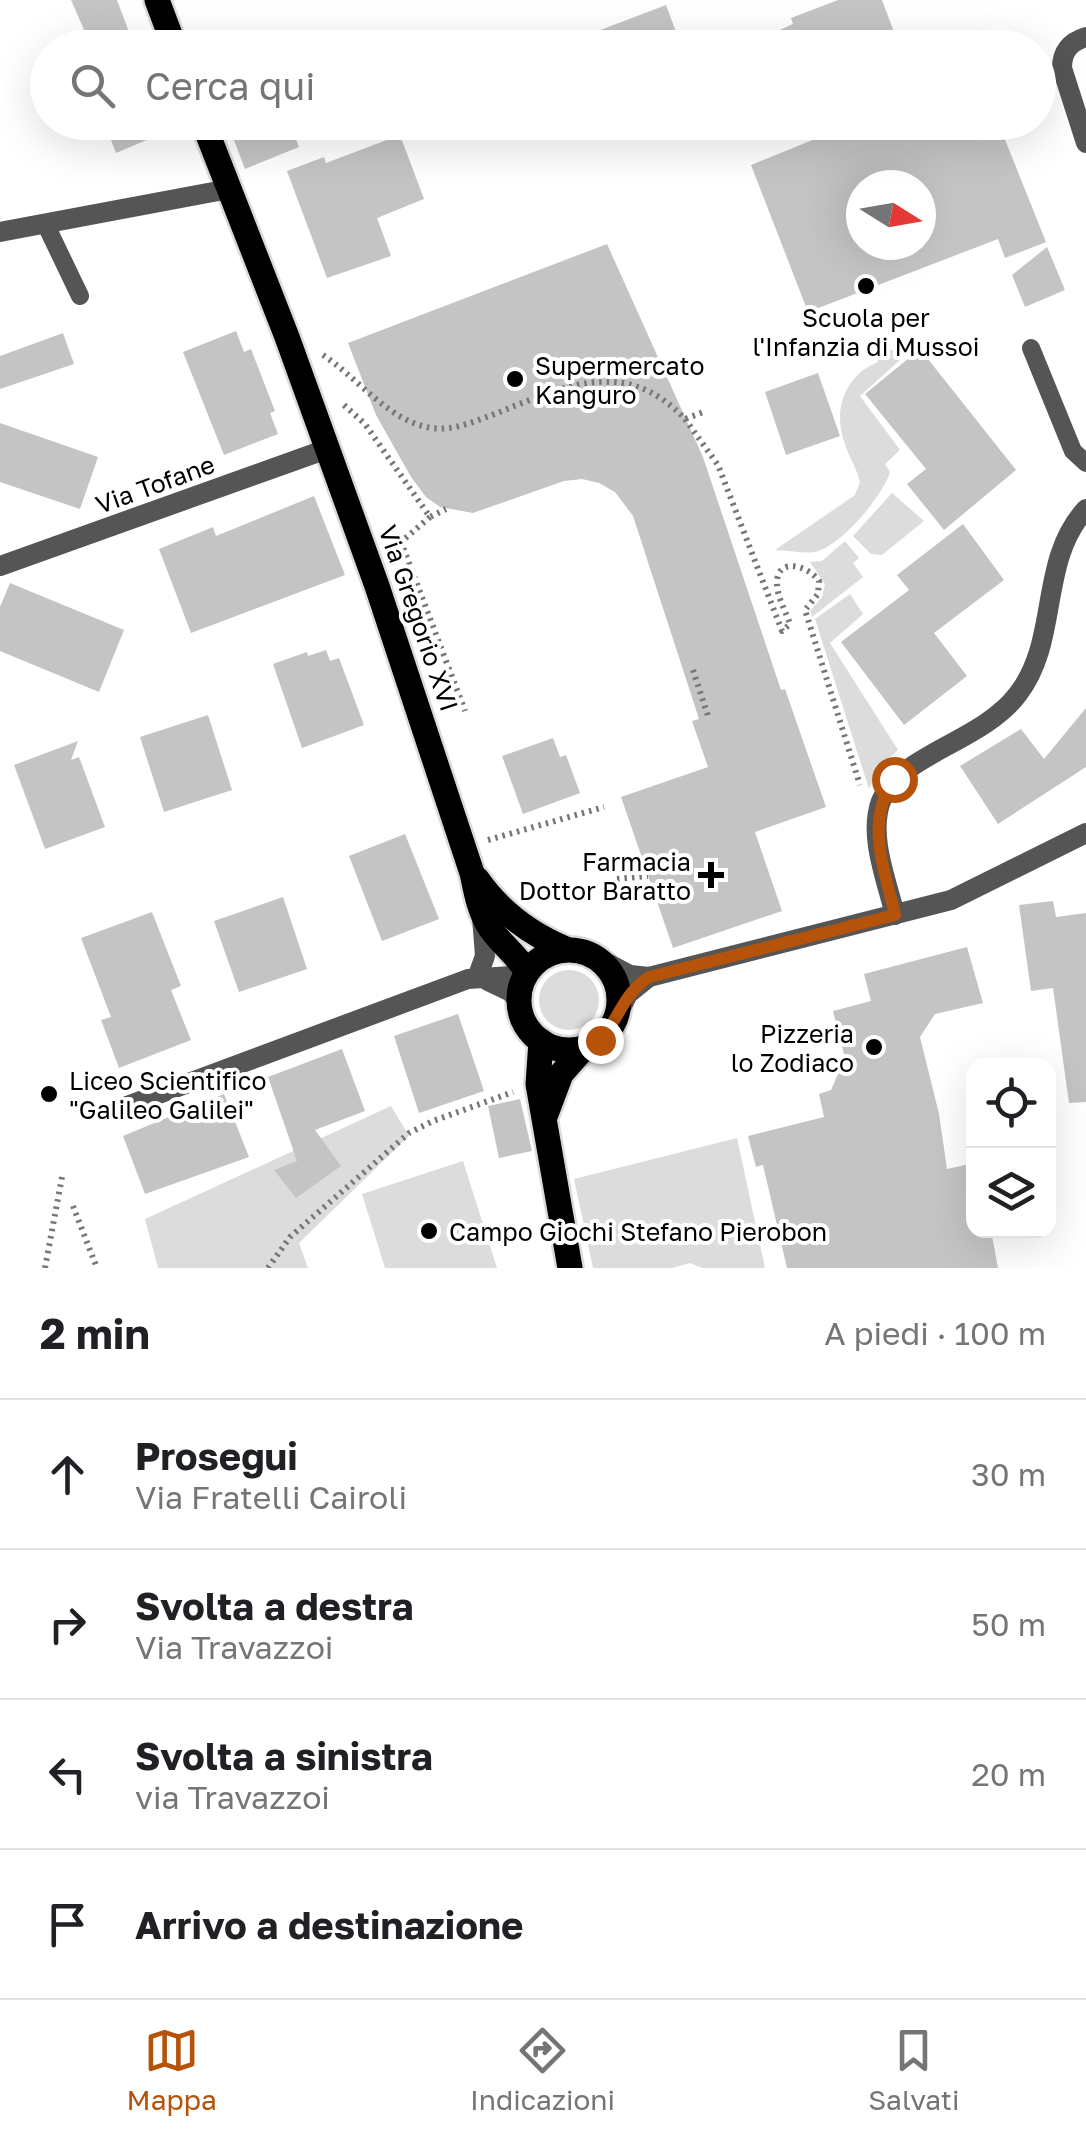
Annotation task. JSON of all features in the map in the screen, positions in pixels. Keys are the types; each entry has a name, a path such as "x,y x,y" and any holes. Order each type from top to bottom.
{"main road":[{"path":"156,0 168,30"},
{"name":"Via Gregorio XVI","path":"210,140 304,384 407,671 480,909 491,930 511,948 526,973"},
{"name":"Via Gregorio XVI","path":"472,873 503,910 541,938 566,949"},
{"path":"540,1042 570,1050 586,1047 600,1040 618,1014 616,982 596,957 566,949 551,952 526,973 518,1002 522,1017 540,1042 538,1084 570,1268"},
{"path":"545,1124 561,1074 586,1047"}],"street":[{"path":"1086,37 1071,44 1062,58 1062,68 1086,143"},
{"path":"0,232 228,188"},
{"name":"Via Tofane","path":"0,566 327,449"},
{"path":"895,915 877,838 882,800 902,772 990,724 1030,678 1042,642 1063,543 1072,524 1086,509"},
{"path":"596,957 630,975 649,977 895,915 951,900 1086,833"},
{"name":"Via Gregorio XVI","path":"477,978 485,956 480,909"},
{"path":"116,1110 477,978 512,978 526,973"},
{"path":"618,1014 628,994 649,977"},
{"path":"477,978 497,983 518,1002"}],"lane":[{"path":"45,224 80,296"},
{"path":"1031,348 1072,451 1086,463"}],"path":[{"path":"286,337 310,346 347,371 399,416 428,428 460,426 556,389 602,380 656,394 685,419 718,465 782,631 790,624 777,588 777,576 784,568 798,564 813,571 820,581 818,594 805,610 877,838"},
{"name":"Via Gregorio XVI","path":"304,384 339,400 365,424 430,516"},
{"path":"685,419 706,411"},
{"name":"Via Gregorio XVI","path":"446,509 430,516 401,542 465,711"},
{"path":"693,670 708,716"},
{"path":"463,847 604,807"},
{"path":"617,878 648,876"},
{"path":"268,1268 290,1237 408,1133 433,1120 538,1084"},
{"path":"45,1268 62,1177"},
{"path":"73,1206 96,1268"}],"shaded area":[{"path":"889,350 910,351 860,396 900,450 885,464 890,472 886,482 859,519 825,548 815,552 775,550 855,495 860,482 841,431 841,407 857,376 878,362 876,355"},
{"path":"892,493 924,521 882,555 871,554 853,536"},
{"path":"845,541 859,558 853,563 863,577 812,617 810,611 822,597 825,584 810,562 822,561"},
{"path":"850,594 863,614 830,643 898,750 878,769 869,789 815,619"},
{"path":"569,970 590,979 599,1000 590,1021 569,1030 548,1021 539,1000 548,979"},
{"path":"391,1106 409,1136 299,1243 308,1268 158,1268 145,1219"},
{"path":"737,1138 765,1268 702,1268 690,1263 672,1268 593,1268 574,1179"},
{"name":"Campo Giochi Stefano Pierobon","path":"463,1161 497,1268 385,1268 362,1194"}],"building":[{"path":"71,0 117,0 128,30 84,30"},
{"path":"838,0 882,0 893,30 780,30 793,24 791,18"},
{"path":"666,5 675,30 600,30"},
{"path":"111,140 147,140 116,153"},
{"path":"234,140 296,140 299,147 245,169"},
{"path":"387,140 402,140 424,199 377,218 391,256 327,278 287,171 324,157 326,163"},
{"path":"813,140 1005,140 1046,242 1005,258 998,239 808,312 751,165"},
{"path":"607,244 703,457 781,690 785,689 826,807 755,832 782,911 673,948 621,797 708,767 692,721 699,719 633,516 615,492 582,479 564,481 473,513 440,507 426,497 411,477 376,415 348,343"},
{"path":"1047,247 1065,290 1025,307 1012,275"},
{"path":"236,331 244,352 251,349 275,411 270,413 278,434 224,455 183,352"},
{"path":"63,333 74,364 0,389 0,356"},
{"path":"920,349 1016,470 944,530 907,484 926,469 865,394"},
{"path":"818,373 840,436 786,455 765,392"},
{"path":"0,423 98,457 80,509 0,482"},
{"path":"314,496 345,575 191,633 159,549 213,527 216,536"},
{"path":"963,524 1004,580 934,633 967,676 904,725 841,642 909,590 897,575"},
{"path":"10,583 124,630 99,692 0,651 0,607"},
{"path":"326,650 330,661 339,658 364,725 302,748 273,664"},
{"path":"1086,708 1086,767 998,824 960,766 1021,729 1044,759"},
{"path":"208,715 232,790 164,812 140,737"},
{"path":"553,738 560,757 566,755 580,793 523,814 502,756"},
{"path":"78,741 71,760 79,757 105,827 45,849 14,765"},
{"path":"405,834 439,919 382,941 349,856"},
{"path":"283,897 307,969 239,992 214,921"},
{"path":"1053,901 1056,917 1086,913 1086,1102 1069,1103 1053,988 1031,991 1019,905"},
{"path":"152,912 181,986 171,990 191,1040 119,1068 101,1020 111,1017 81,938"},
{"path":"967,947 983,1003 935,1014 920,1037 939,1114 947,1169 966,1165 966,1238 992,1238 998,1268 787,1268 763,1165 756,1167 748,1136 824,1117 819,1094 831,1090 845,1058 833,1011 871,1001 864,974"},
{"path":"458,1014 484,1091 419,1113 394,1036"},
{"path":"342,1049 365,1111 315,1130 341,1166 296,1198 274,1170 297,1161 268,1077"},
{"path":"224,1094 249,1157 145,1194 123,1136"},
{"path":"520,1099 532,1151 499,1158 488,1106"}],"place":[{"name":"Scuola per l'Infanzia di Mussoi","path":"866,286"},
{"name":"Supermercato Kanguro","path":"515,379"},
{"name":"Farmacia Dottor Baratto","path":"711,875"},
{"name":"Pizzeria lo Zodiaco","path":"874,1047"},
{"name":"Liceo Scientifico \"Galileo Galilei\"","path":"49,1094"},
{"name":"Campo Giochi Stefano Pierobon","path":"429,1231"}],"route":[{"path":"600,1040 611,1028 628,994 649,977 895,915 877,838 878,813 894,779"}]}
